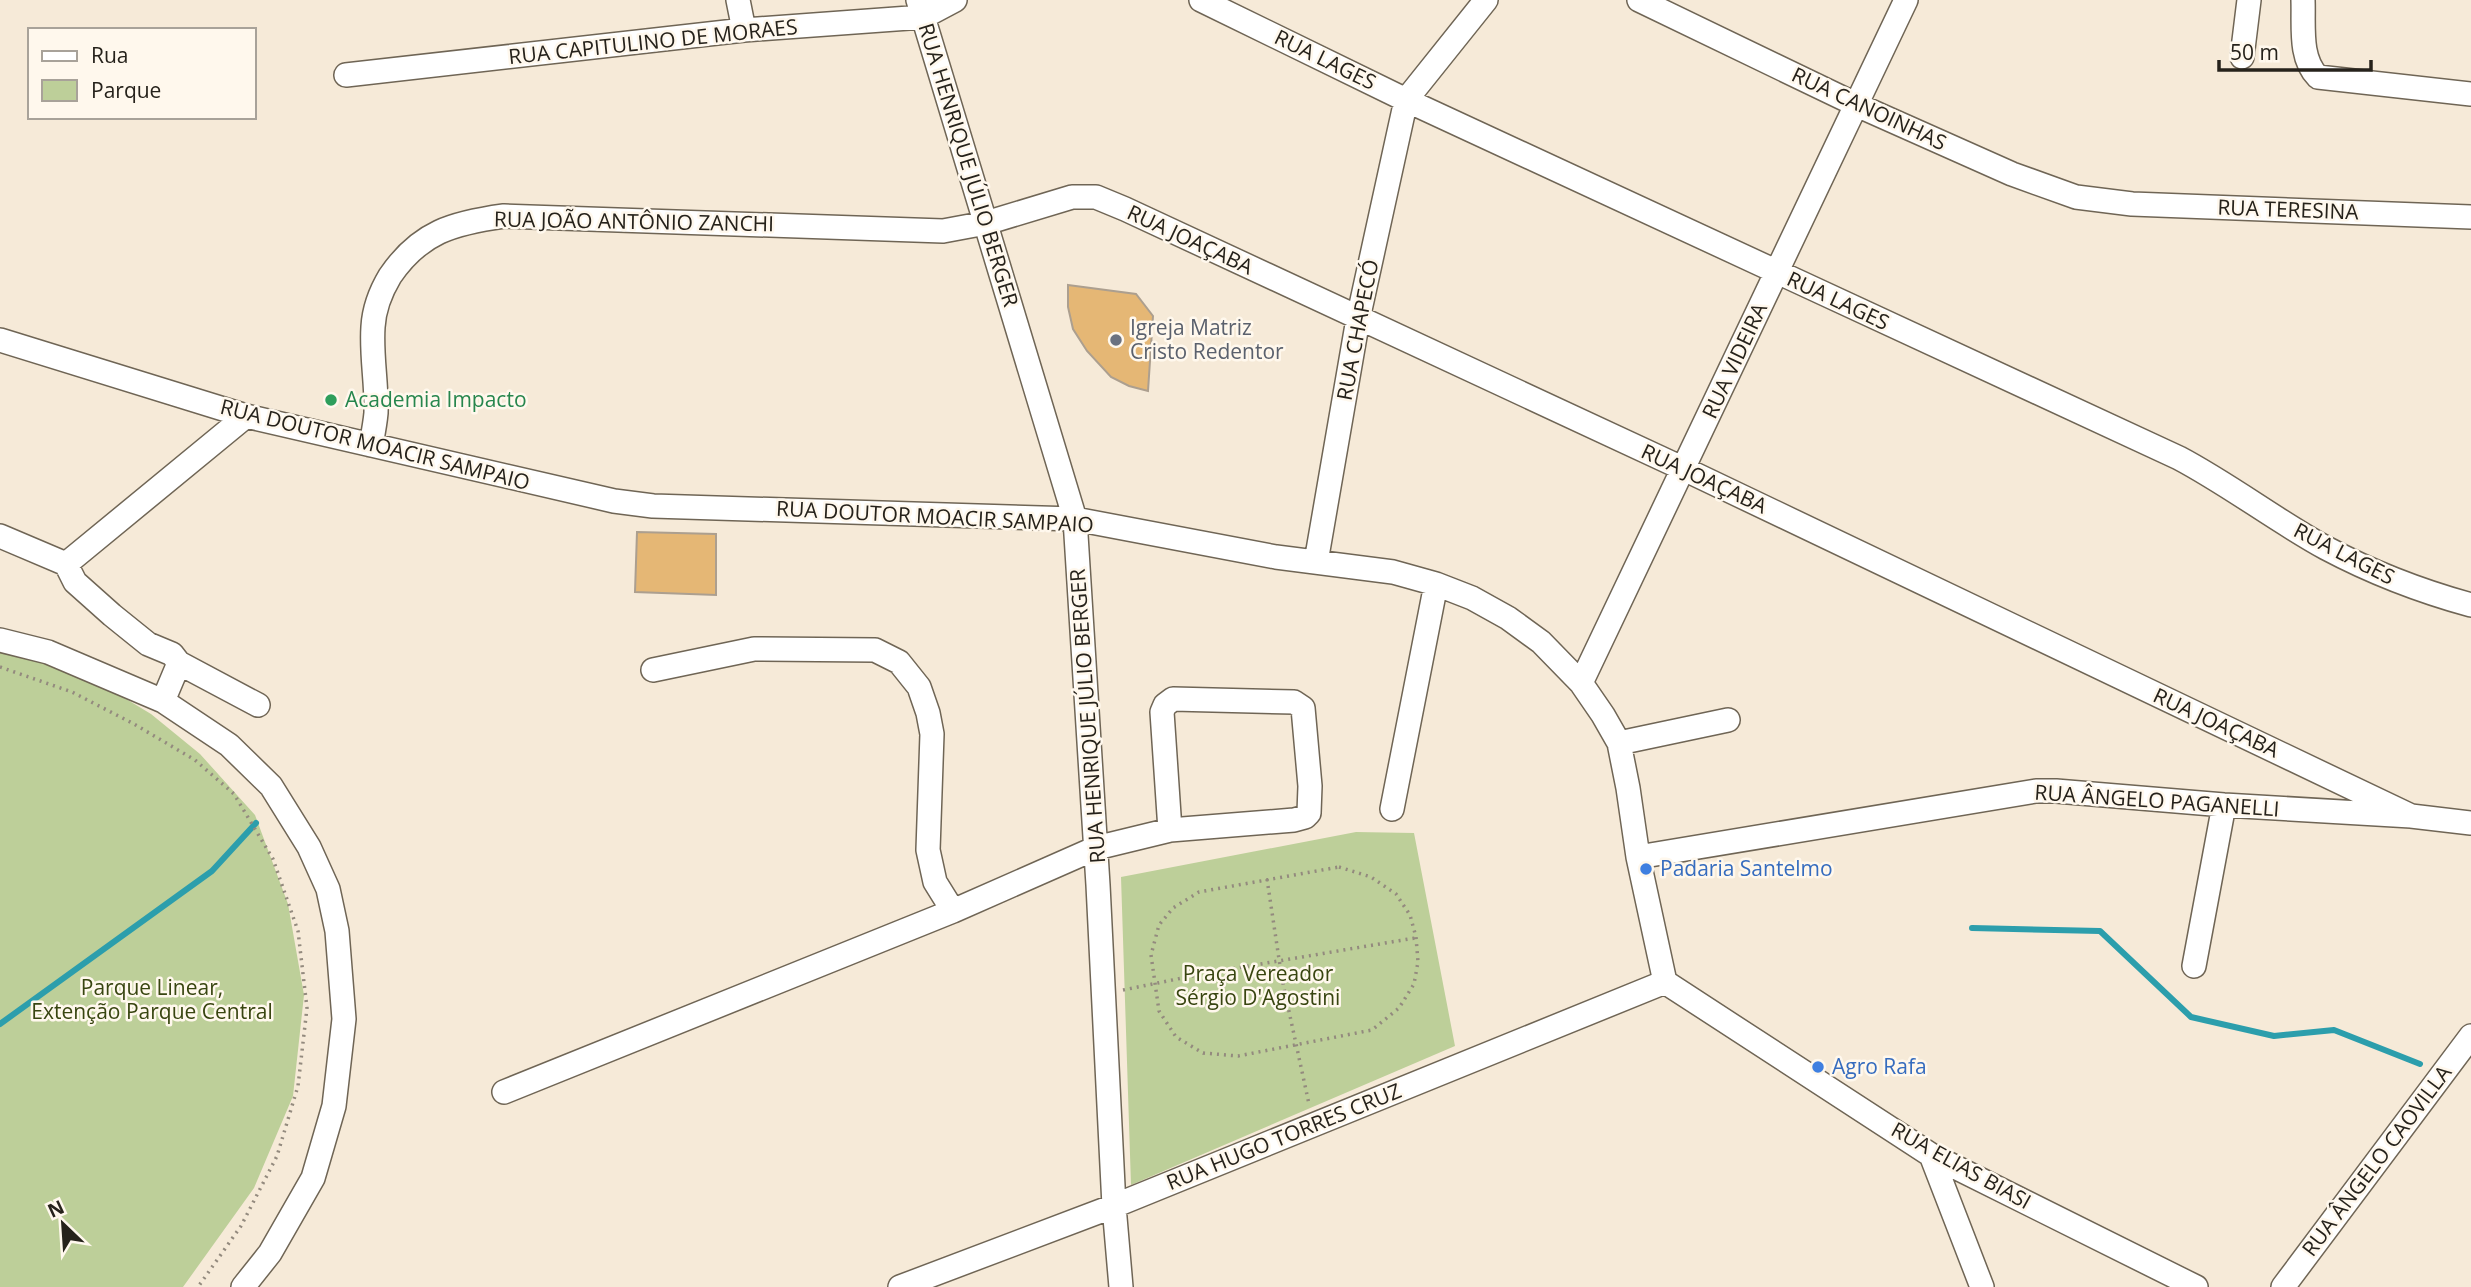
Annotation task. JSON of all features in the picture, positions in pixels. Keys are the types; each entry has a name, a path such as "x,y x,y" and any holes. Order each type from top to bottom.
{"street":[{"path":"738,0 744,30"},
{"name":"RUA CAPITULINO DE MORAES","path":"346,75 921,9 955,0"},
{"name":"RUA LAGES","path":"1201,0 1406,100 2179,458 2324,547 2370,570 2409,586 2471,605"},
{"path":"1406,100 1486,0"},
{"name":"RUA CANOINHAS","path":"1639,0 1857,105 2023,178 2076,197 2105,202"},
{"name":"RUA VIDEIRA","path":"1581,683 1906,0"},
{"path":"2242,57 2249,0"},
{"path":"2303,0 2305,58 2318,78 2471,94"},
{"name":"RUA HENRIQUE JÚLIO BERGER","path":"921,9 1075,519 1096,848 1114,1206 1121,1287"},
{"name":"RUA CHAPECÓ","path":"1316,562 1358,319 1406,100"},
{"name":"RUA JOAÇABA","path":"986,223 1072,197 1096,197 1125,209 1684,469 2411,816"},
{"name":"RUA TERESINA","path":"2105,202 2471,217"},
{"name":"RUA JOÃO ANTÔNIO ZANCHI","path":"371,445 376,408 373,325 384,287 411,249 428,237 453,227 504,216 929,232 963,229 986,223"},
{"name":"RUA DOUTOR MOACIR SAMPAIO","path":"0,340 246,416 584,495 653,506 1075,519 1316,562 1393,572 1436,584 1472,598 1508,618 1541,642 1581,683 1604,715 1619,743 1629,788 1638,857 1665,982"},
{"path":"66,564 246,416"},
{"path":"0,536 66,564 75,582 148,645 172,654 178,663 258,705"},
{"path":"1392,809 1436,584"},
{"path":"0,640 48,652 163,701 229,745 271,786 309,847 328,889 337,931 344,1018 334,1106 313,1178 270,1253 243,1287"},
{"path":"653,670 754,649 875,650 899,662 919,687 928,713 932,734 928,850 935,882 953,911"},
{"path":"163,701 178,663"},
{"path":"504,1092 953,911 1096,848 1170,830 1305,817 1309,813 1310,786 1303,708 1294,702 1173,699 1165,705 1163,722 1170,830"},
{"path":"1619,743 1728,720"},
{"name":"RUA ÂNGELO PAGANELLI","path":"1638,857 2036,791 2056,790 2224,805 2411,816 2471,823"},
{"path":"2194,966 2224,805"},
{"name":"RUA HUGO TORRES CRUZ","path":"900,1287 1114,1206 1665,982"},
{"name":"RUA ELIAS BIASI","path":"1665,982 1931,1154 2196,1287"},
{"name":"RUA ÂNGELO CAOVILLA","path":"2283,1287 2471,1036"},
{"path":"1931,1154 1982,1287"}],"path":[{"path":"0,667 72,692 134,724 195,760 234,794 273,859 298,931 307,1008 298,1086 277,1156 241,1226 198,1287"},
{"path":"1339,867 1371,877 1396,894 1410,915 1416,937 1418,962 1414,984 1399,1008 1373,1030 1238,1056 1203,1053 1176,1037 1158,1011 1151,955 1159,925 1173,908 1199,892 1339,867"},
{"path":"1267,879 1280,961 1313,1125"},
{"path":"1117,991 1416,937"}],"green space":[{"name":"Parque Linear, Extenção Parque Central","path":"0,645 78,670 151,714 200,754 255,815 288,904 304,995 293,1096 254,1188 183,1287 0,1287"},
{"name":"Praça Vereador Sérgio D'Agostini","path":"1356,832 1414,833 1455,1046 1131,1185 1121,877"}],"building":[{"name":"Igreja Matriz Cristo Redentor","path":"1068,285 1136,294 1153,316 1148,391 1111,377 1087,351 1073,329 1068,307"},
{"path":"637,532 716,534 716,595 635,592"}],"waterway":[{"path":"0,1024 212,871 256,823"},
{"path":"1972,928 2100,931 2191,1017 2274,1036 2334,1030 2420,1064"}],"place":[{"name":"Igreja Matriz Cristo Redentor","path":"1116,340"},
{"name":"Academia Impacto","path":"331,400"},
{"name":"Padaria Santelmo","path":"1646,869"},
{"name":"Agro Rafa","path":"1818,1067"}]}
